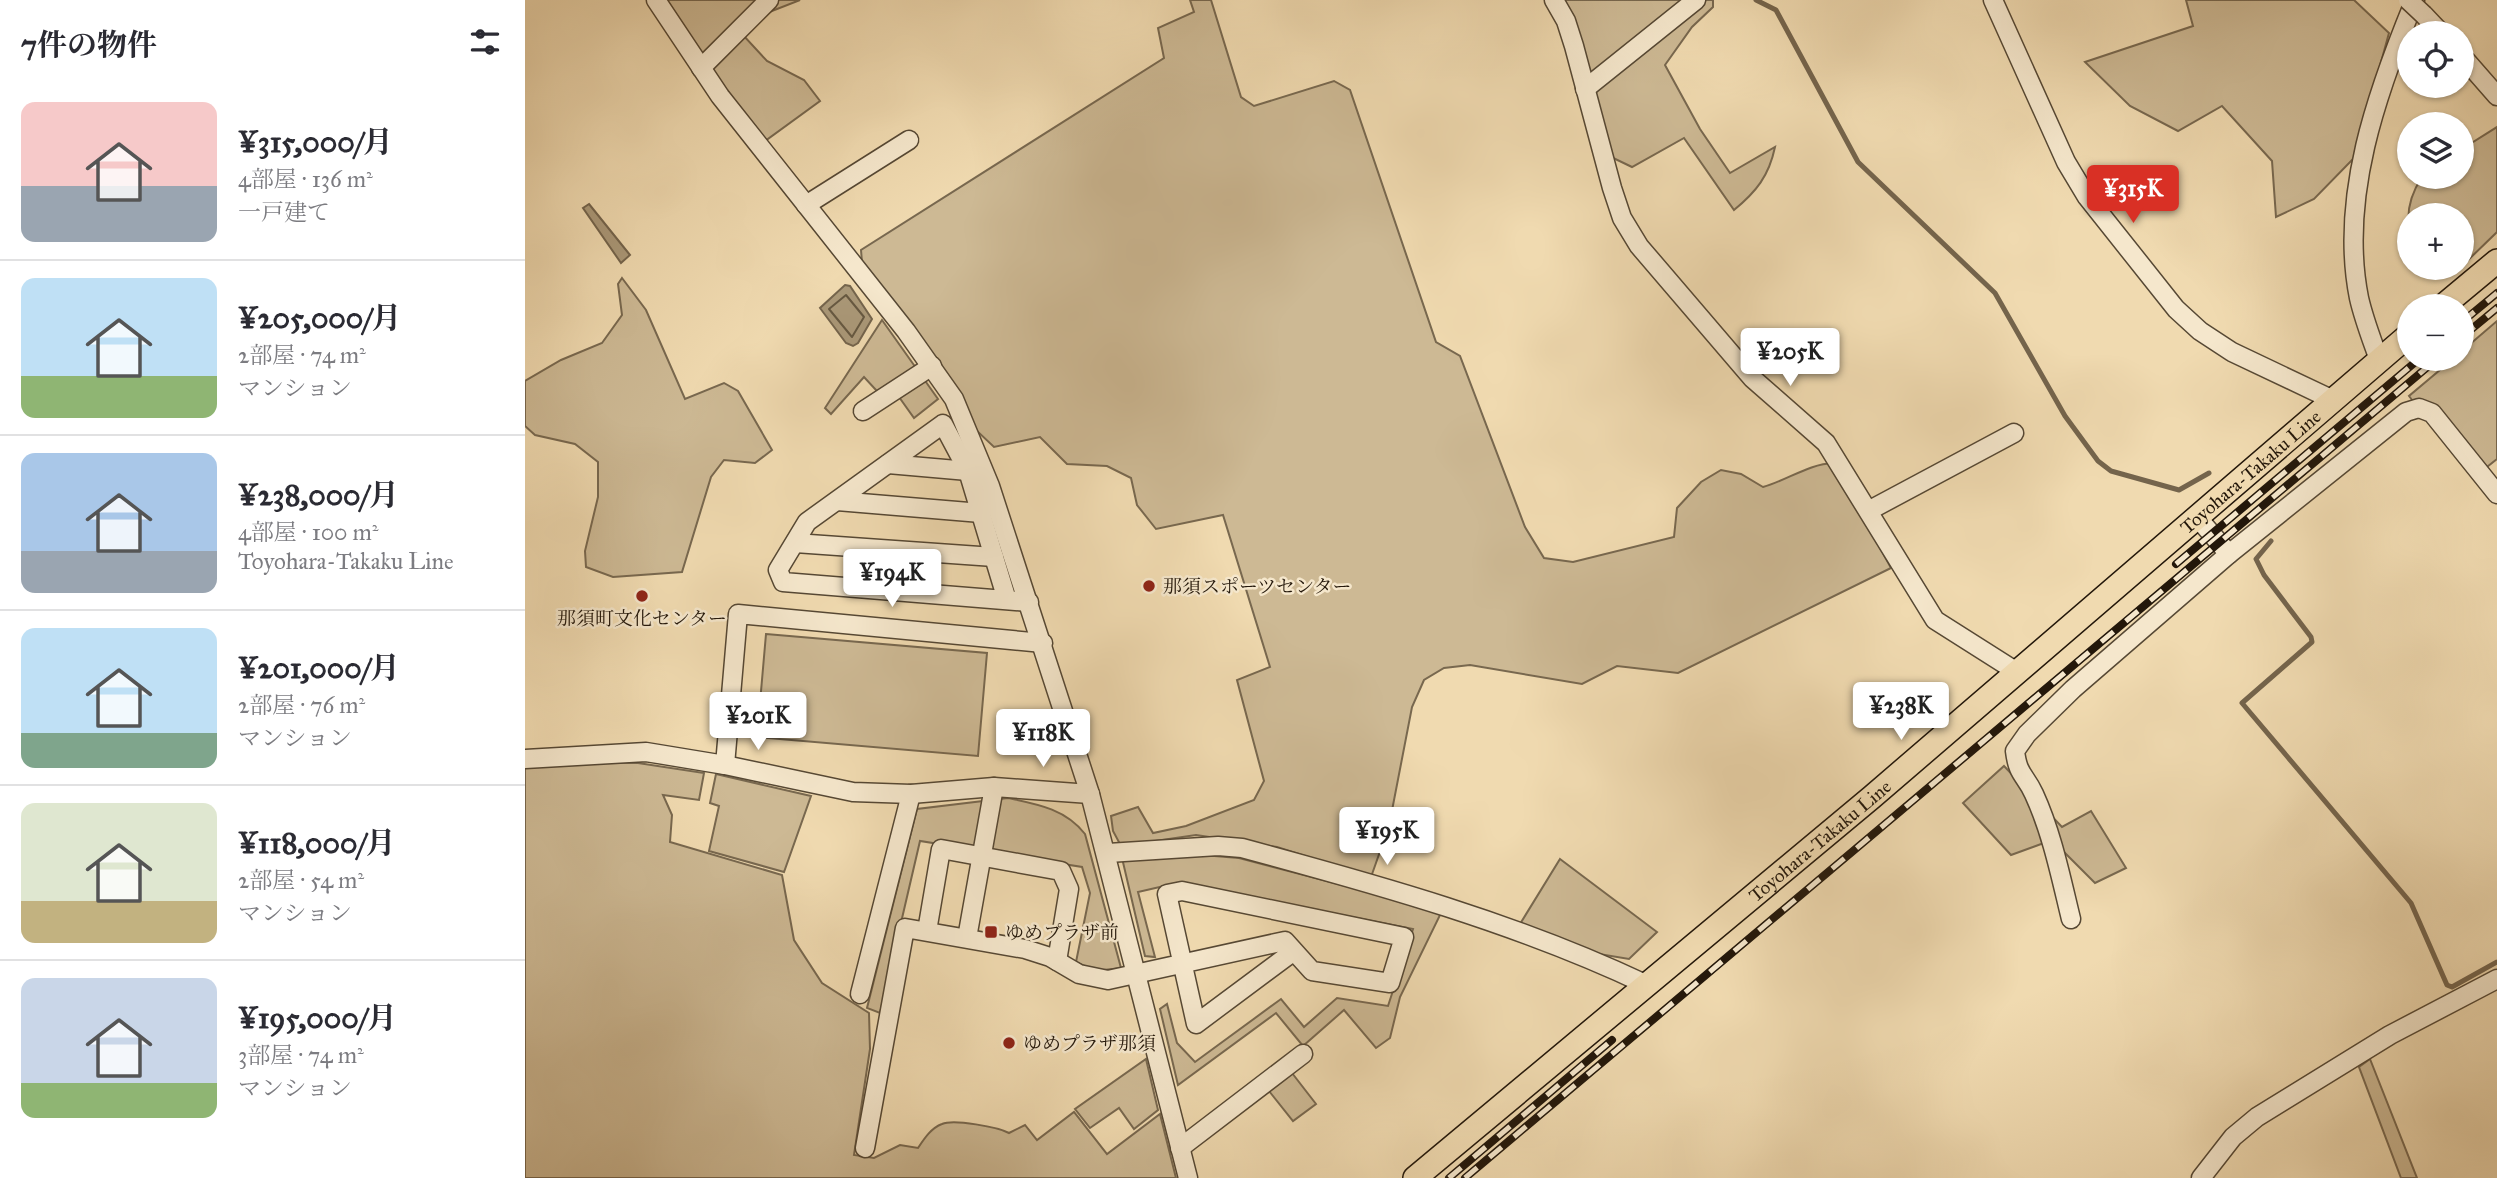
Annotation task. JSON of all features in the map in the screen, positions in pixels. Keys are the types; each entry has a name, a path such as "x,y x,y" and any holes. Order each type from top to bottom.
{"main road":[{"path":"2457,294 2497,261"},
{"name":"Toyohara-Takaku Line","path":"1415,1178 2017,672 2397,345"}],"street":[{"path":"656,0 701,68 932,366 954,399 975,446 1043,643 1108,853 1188,1178"},
{"path":"701,68 769,0"},
{"path":"1554,0 1566,21 1622,218 1639,246 1752,379 1826,443 1870,510 1935,620 2017,672"},
{"path":"1585,89 1696,0"},
{"path":"1993,0 2066,162 2087,197 2176,309 2200,331 2232,352 2331,400"},
{"path":"2379,360 2359,297 2356,205 2371,126 2387,67 2419,8 2408,0"},
{"path":"2474,70 2497,96"},
{"path":"806,205 909,140"},
{"path":"863,411 932,366"},
{"path":"2071,919 2034,792 2017,770 2015,751 2028,734 2073,689 2229,554 2394,419 2419,408 2432,413 2497,495"},
{"path":"1007,600 968,471 943,424 807,522 778,570 783,582 1029,602"},
{"path":"1870,510 2014,433"},
{"path":"888,464 968,471"},
{"path":"837,501 981,513"},
{"path":"2196,516 2229,554"},
{"path":"795,543 994,557"},
{"path":"725,765 738,614 1043,643"},
{"path":"525,759 646,752 725,765 853,792 911,794 994,787 1090,794"},
{"path":"967,938 994,787"},
{"path":"860,994 911,794"},
{"path":"1108,853 1218,846 1242,848 1387,887 1480,917 1598,962 1645,984"},
{"path":"927,931 941,849 1061,871 1069,889 1057,961"},
{"path":"1289,913 1290,946 1312,971 1390,983 1404,937 1289,913 1182,891 1167,894 1196,1024 1290,946"},
{"path":"865,1148 905,928 1025,949 1093,979 1108,980 1183,963 1290,946"},
{"path":"2201,1178 2234,1137 2257,1117 2390,1035 2497,979"},
{"path":"1180,1148 1304,1054"}],"shaded area":[{"path":"667,0 800,0 754,18 742,34 767,61 804,80 820,101 765,141 719,81"},
{"path":"1190,0 1211,0 1241,97 1254,106 1334,81 1350,90 1436,342 1460,356 1525,527 1544,558 1573,562 1674,537 1677,508 1701,482 1721,470 1741,474 1763,487 1815,466 1834,463 1891,568 1678,673 1617,666 1582,684 1470,665 1444,668 1424,680 1412,707 1389,826 1371,877 1277,847 1196,835 1121,846 1113,831 1111,816 1138,807 1153,833 1186,826 1254,800 1264,781 1237,680 1270,667 1223,515 1156,529 1137,505 1131,478 1107,466 1067,464 1040,437 994,447 977,431 960,397 862,262 861,250 1164,58 1158,28 1194,12"},
{"path":"1557,0 1713,0 1713,7 1692,27 1665,65 1700,129 1730,173 1775,147 1765,175 1742,203 1734,210 1684,138 1632,167 1609,156"},
{"path":"2186,0 2354,0 2389,33 2355,157 2314,199 2276,217 2272,161 2222,106 2178,131 2130,106 2085,62 2193,26"},
{"path":"2497,127 2497,232 2474,254 2474,203 2410,203 2415,189 2474,189 2474,141"},
{"path":"622,278 646,310 685,399 724,383 738,391 772,450 755,463 724,460 711,477 682,572 613,577 586,567 585,551 598,497 598,462 575,444 535,435 525,426 525,381 561,360 602,343 622,315 618,284"},
{"path":"882,320 938,399 914,418 899,397 888,403 864,377 831,414 825,408"},
{"path":"2497,321 2497,459 2473,478 2409,396 2439,371 2474,371 2474,341"},
{"path":"766,634 987,653 978,756 757,737"},
{"path":"593,762 638,763 704,773 699,800 663,795 672,815 670,842 782,875 794,940 822,983 869,1013 870,1049 854,1155 874,1158 900,1145 918,1148 934,1128 956,1122 996,1128 1009,1133 1025,1125 1037,1140 1074,1112 1107,1154 1160,1114 1176,1178 525,1178 525,768"},
{"path":"2004,766 2062,827 2091,811 2126,868 2095,883 2052,840 2011,855 1963,803"},
{"path":"716,774 811,796 784,872 709,851 719,806 710,803"},
{"path":"1008,798 1040,805 1060,813 1085,834 1121,968 1095,971 1076,962 1090,893 1082,867 920,841 880,1013 867,1008 917,809"},
{"path":"1202,855 1239,858 1442,911 1400,997 1390,1038 1376,1048 1344,1010 1303,1046 1276,1013 1178,1085 1160,1009 1167,1004 1177,1043 1195,1062 1281,999 1304,1027 1337,998 1388,1006 1413,929 1177,883 1138,892 1155,957 1145,956 1122,858"},
{"path":"1560,859 1657,932 1629,959 1587,952 1520,924"},
{"path":"1146,1059 1158,1110 1134,1129 1119,1108 1090,1128 1075,1109"},
{"path":"2370,1059 2417,1178 2401,1178 2359,1067"},
{"path":"1292,1073 1316,1104 1293,1121 1269,1091"}],"water":[{"path":"589,204 630,255 621,263 583,208"},
{"path":"845,285 850,286 872,319 858,343 853,346 846,343 820,308"}],"waterway":[{"path":"1756,0 1776,10 1858,162 1995,293 2065,416 2098,461 2111,471 2179,490 2209,473"},
{"path":"2271,541 2256,559 2264,575 2312,642 2242,703 2411,903 2447,985 2452,987 2497,962"}],"railway":[{"path":"2474,312 2497,293"},
{"path":"2474,327 2497,308"},
{"path":"2176,564 2405,371"},
{"path":"1465,1178 2423,371"},
{"path":"1449,1178 1612,1040"}],"place":[{"name":"那須スポーツセンター","path":"1149,586"},
{"name":"那須町文化センター","path":"642,596"},
{"name":"ゆめプラザ前","path":"991,932"},
{"name":"ゆめプラザ那須","path":"1009,1043"}]}
